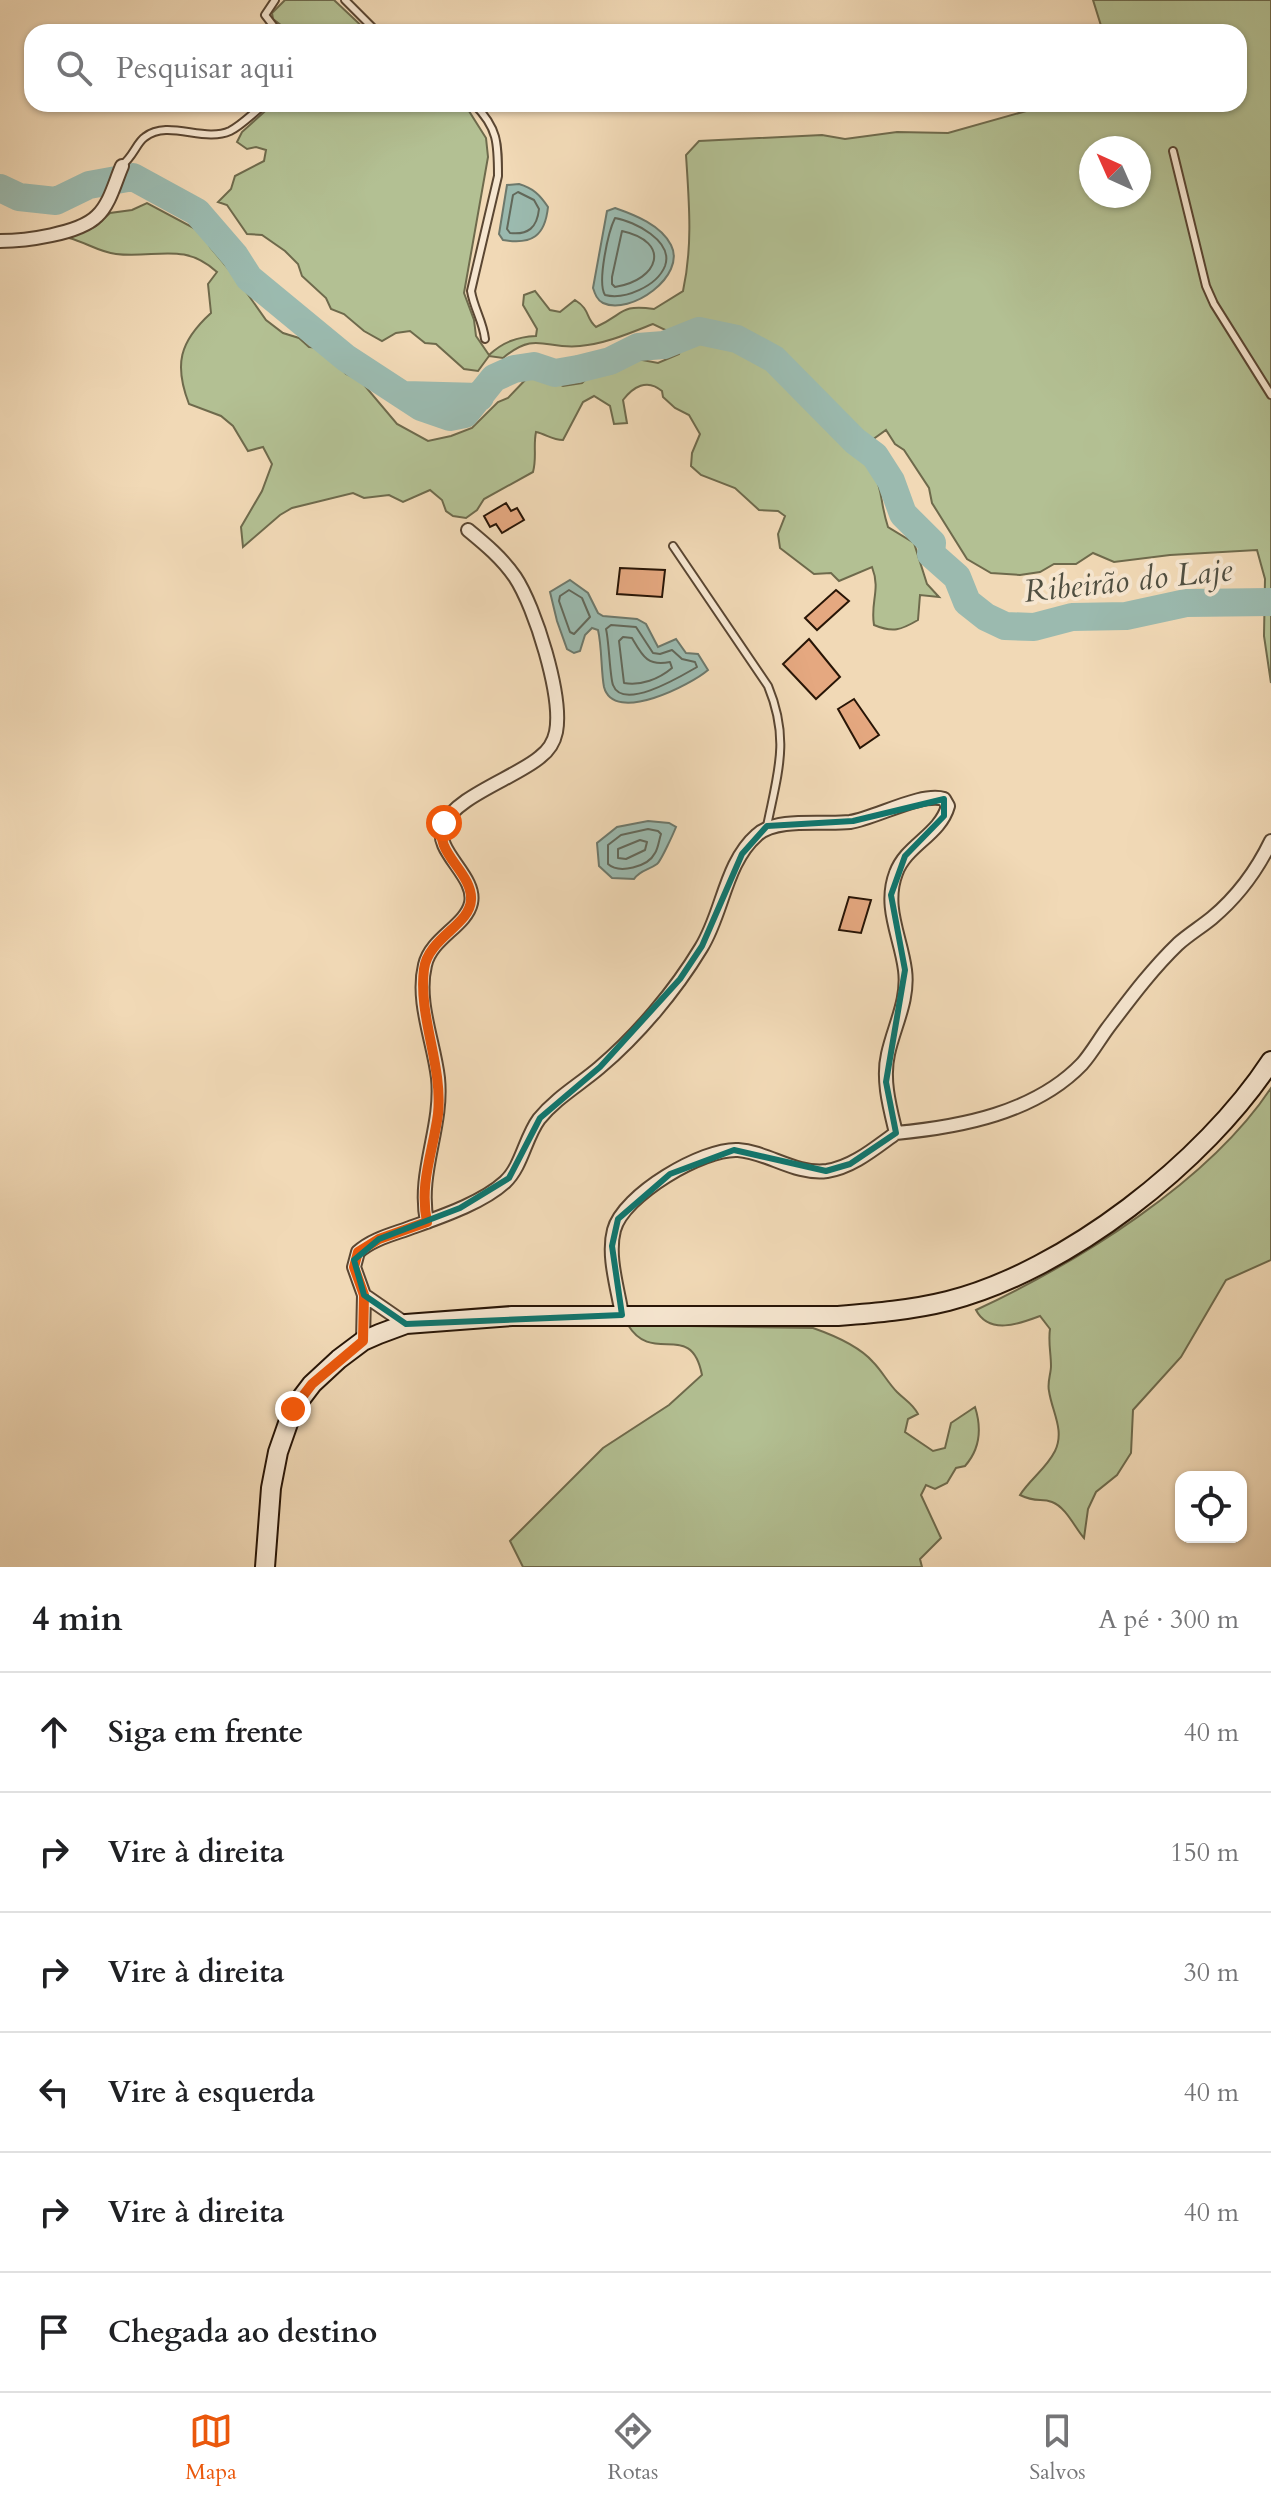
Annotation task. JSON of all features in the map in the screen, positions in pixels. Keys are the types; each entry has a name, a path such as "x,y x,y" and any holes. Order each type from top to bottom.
{"main road":[{"path":"265,1567 271,1488 278,1452 293,1409 312,1384 363,1341 406,1324 512,1316 718,1317 891,1313 949,1301 989,1287 1050,1259 1142,1197 1236,1108 1271,1061"}],"street":[{"path":"0,241 20,241 79,227 95,218 122,166"},
{"path":"427,1222 424,1179 438,1113 438,1079 424,1003 424,967 429,953 471,904 468,883 449,854 441,829 453,812 494,783 539,759 550,747 556,733 554,682 525,593 503,562 468,530"},
{"path":"363,1341 364,1295 354,1267 358,1252 379,1239 427,1222 496,1190 509,1178 540,1118 600,1067 636,1031 680,979 702,946 742,854 754,837 767,826 853,821 938,797 947,802 948,810 936,827 905,856 896,873 891,895 892,915 905,970 901,1015 887,1055 886,1082 896,1133"},
{"path":"622,1315 612,1246 613,1231 630,1203 670,1174 710,1156 734,1150 757,1153 803,1170 826,1171 850,1164 896,1133 940,1129 993,1115 1047,1092 1082,1064 1144,981 1179,943 1239,892 1261,862 1271,841"},
{"path":"364,1295 406,1324"}],"lane":[{"path":"272,24 265,15 275,0"},
{"path":"345,0 369,24"},
{"path":"122,166 132,157 143,137 160,131 215,135 231,131 255,112"},
{"path":"482,112 491,121 498,158 498,176 471,291 473,305 483,323 485,339"},
{"path":"1173,151 1206,286 1271,395"},
{"path":"673,546 768,686 779,711 782,734 780,763 767,826"}],"highlighted area":[{"path":"944,799 944,816 905,856 891,895 905,970 886,1082 896,1133 850,1164 826,1171 734,1150 670,1174 618,1219 612,1246 622,1315 406,1324 364,1295 354,1260 379,1239 460,1208 509,1178 540,1118 600,1067 680,979 702,946 742,854 767,826 853,821"}],"green space":[{"path":"285,0 334,0 360,24 280,24 273,19 272,13"},
{"path":"1093,0 1271,0 1271,683 1264,636 1265,579 1257,550 1114,562 1093,553 1076,564 1054,564 1040,572 1020,575 991,573 967,559 932,503 929,488 904,450 895,444 886,430 854,453 877,480 888,527 914,543 927,584 939,597 920,595 918,620 907,626 892,630 874,625 876,583 872,567 839,581 831,573 814,574 780,548 778,534 785,516 778,511 759,510 735,488 701,475 691,466 692,453 700,434 689,415 675,408 663,397 662,391 651,385 636,388 623,400 627,423 614,424 610,406 594,396 583,402 563,440 536,432 533,472 484,499 477,510 466,518 453,516 446,511 442,500 430,490 403,502 389,495 364,498 353,493 292,508 243,547 241,527 262,491 272,464 263,447 248,451 233,426 221,416 189,404 182,377 182,355 186,344 211,313 208,284 217,272 192,257 180,254 116,254 69,238 96,226 110,213 132,210 147,203 205,234 210,247 266,320 309,347 321,348 346,374 360,380 397,424 428,441 472,428 529,376 538,374 563,386 582,383 590,375 608,372 637,359 658,363 679,354 682,344 676,335 653,324 589,345 524,345 503,358 489,356 478,371 464,369 436,344 425,343 410,331 396,333 382,341 344,314 331,309 326,298 302,276 298,264 285,251 262,235 247,234 227,205 218,202 231,189 235,176 264,161 266,150 256,147 247,149 237,142 242,132 264,112 470,112 486,138 488,157 464,293 476,336 489,355 511,341 536,336 537,329 523,305 524,295 535,291 550,310 560,312 575,300 596,327 628,309 654,309 683,291 689,240 686,155 699,141 822,135 845,139 897,132 948,133 1023,112 1247,112 1247,24 1100,24"},
{"path":"1271,1088 1271,1260 1226,1280 1181,1357 1133,1410 1131,1453 1117,1475 1096,1492 1088,1509 1084,1538 1057,1505 1020,1495 1047,1463 1058,1443 1058,1428 1049,1388 1050,1329 1040,1316 1014,1324 996,1325 982,1318 976,1310 1098,1244 1138,1217 1213,1156"},
{"path":"628,1325 813,1328 829,1334 867,1356 914,1407 918,1414 908,1419 905,1432 933,1451 945,1448 951,1423 975,1407 978,1438 974,1453 965,1466 956,1468 947,1483 935,1489 926,1485 921,1495 941,1538 920,1559 922,1567 523,1567 510,1541 603,1448 669,1405 702,1375 697,1358 689,1349 649,1342 638,1337"}],"water":[{"path":"519,184 532,190 548,207 544,225 529,239 503,240 499,234 507,185"},
{"path":"615,208 654,226 667,238 674,257 664,280 653,290 641,299 614,306 601,302 593,288 607,211"},
{"path":"570,580 588,593 598,613 637,619 646,624 658,647 676,639 686,653 698,654 708,670 671,692 654,698 622,702 611,698 604,687 598,630 592,628 585,635 580,651 574,653 567,649 557,621 550,592"},
{"path":"648,821 669,823 676,827 659,862 634,879 612,878 599,866 597,843 617,827"}],"building":[{"path":"506,503 511,511 517,508 524,520 502,533 496,524 490,527 484,516"},
{"path":"620,568 665,570 662,597 617,594"},
{"path":"836,590 849,601 817,630 805,618"},
{"path":"809,639 840,677 816,699 783,664"},
{"path":"854,699 879,735 860,748 838,709"},
{"path":"849,897 871,900 861,933 839,930"}],"waterway":[{"name":"Ribeirão do Laje","path":"0,188 19,197 56,201 89,185 133,177 197,212 235,256 249,278 346,358 421,407 450,417 465,414 494,378 514,369 534,366 555,373 578,369 610,361 638,347 664,345 699,331 737,339 774,359 855,441 875,456 891,481 903,514 932,543 931,554 957,577 967,602 986,617 1005,626 1034,627 1072,617 1126,616 1186,603 1271,602"},
{"path":"405,395 480,397"}],"route":[{"path":"293,1409 312,1384 363,1341 364,1295 354,1267 358,1252 379,1239 427,1222 424,1179 438,1113 438,1079 424,1003 424,967 437,942 471,904 468,883 442,838 444,823"}]}
